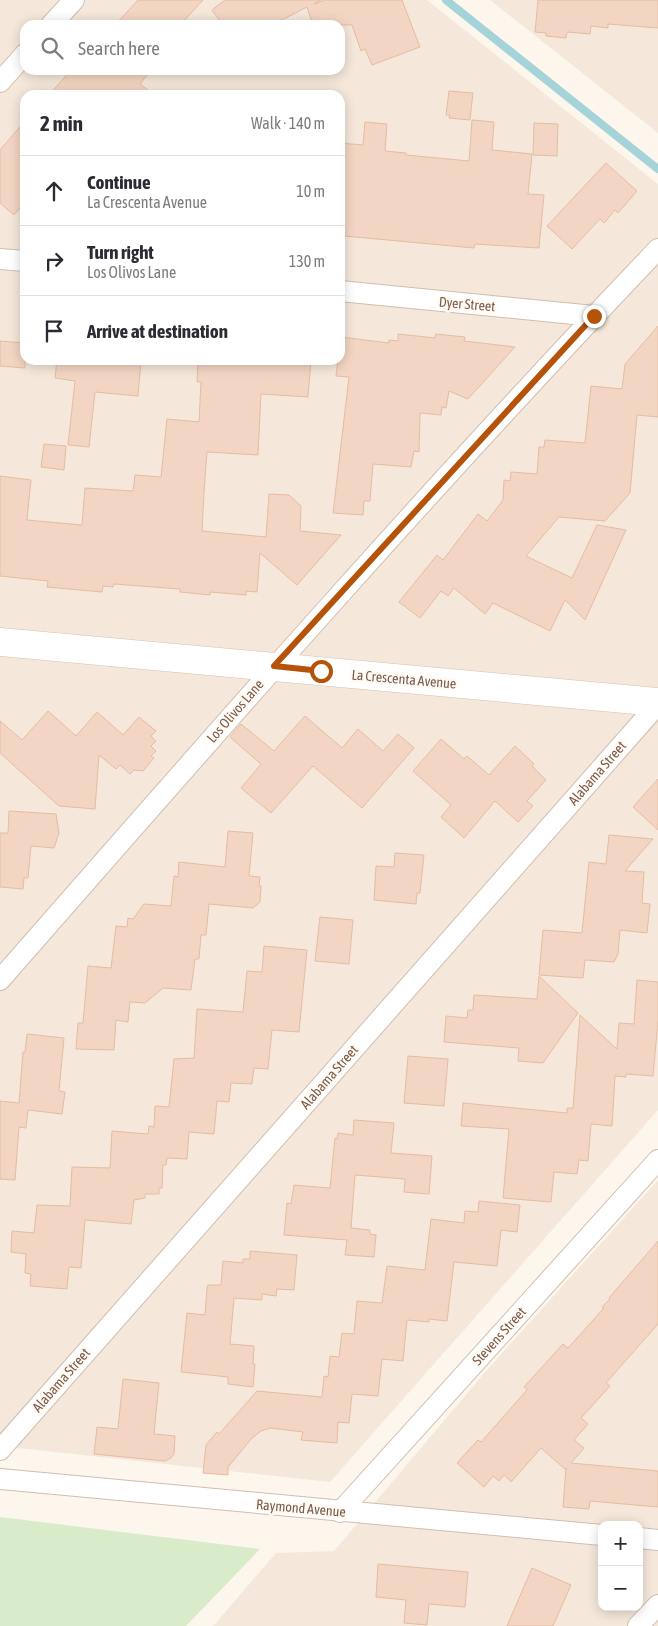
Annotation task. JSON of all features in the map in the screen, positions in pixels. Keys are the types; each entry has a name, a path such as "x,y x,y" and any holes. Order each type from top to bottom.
{"street":[{"path":"56,20 74,0"},
{"path":"0,82 20,60"},
{"name":"Los Olivos Lane","path":"0,980 274,666 594,316 658,249"},
{"path":"0,259 20,261"},
{"name":"Dyer Street","path":"345,291 594,316"},
{"name":"La Crescenta Avenue","path":"0,642 658,703"},
{"name":"Alabama Street","path":"0,1450 658,703"},
{"name":"Stevens Street","path":"340,1512 658,1160"},
{"name":"Raymond Avenue","path":"0,1479 598,1535"},
{"path":"643,1538 658,1540"},
{"path":"638,1626 658,1605"}],"shaded area":[{"path":"0,0 427,0 658,184 658,1110 330,1482 0,1446"},
{"path":"490,0 658,0 658,133"},
{"path":"658,1180 658,1626 213,1626 276,1553 334,1551 486,1371"}],"green space":[{"path":"0,1517 260,1549 186,1626 0,1626"}],"building":[{"path":"138,0 203,0 185,20 120,20"},
{"path":"225,0 321,0 314,4 325,0 402,0 420,47 372,65 365,49 361,51 352,25 345,25 345,20 311,20 307,7 282,20 219,20 212,10"},
{"path":"538,0 658,0 658,28 608,24 608,28 591,26 590,34 567,32 566,38 546,36 546,33 535,32"},
{"path":"67,75 147,75 140,84 148,90 53,90"},
{"path":"449,91 473,93 470,120 449,118 450,115 446,115"},
{"path":"472,120 494,122 492,150 532,154 528,194 544,195 539,248 475,244 474,248 345,236 345,143 363,145 365,122 387,124 385,151 469,161"},
{"path":"534,123 558,124 557,156 533,155"},
{"path":"20,127 20,208 14,215 0,203 0,150"},
{"path":"606,163 637,191 618,213 615,210 604,223 600,219 572,249 547,226"},
{"path":"658,326 658,417 637,415 630,493 605,521 559,517 526,556 572,578 597,525 626,530 585,620 565,600 550,631 493,603 485,614 454,588 448,596 441,591 420,618 399,602 437,555 443,560 478,514 487,521 503,500 504,480 510,481 511,472 537,474 539,447 544,447 545,440 585,443 591,386 622,389 625,364"},
{"path":"398,334 435,338 436,334 465,337 464,341 515,347 468,399 449,391 446,408 442,407 441,415 420,413 419,452 414,451 411,467 373,464 370,501 364,501 363,515 333,513 349,377 336,376 337,365 345,365 345,338 389,343 389,340 398,341"},
{"path":"0,341 20,343 20,365 25,365 25,368 0,366"},
{"path":"56,365 141,365 138,396 95,392 89,447 68,445 75,381 55,378"},
{"path":"198,365 311,365 308,397 261,394 258,455 207,452 204,492 202,531 266,537 269,494 289,495 301,506 300,531 341,535 297,585 260,553 257,592 246,591 246,595 210,592 210,595 180,592 180,589 114,584 113,587 103,586 102,592 47,587 48,581 0,576 0,476 31,480 27,520 82,525 85,488 133,491 135,475 161,477 167,419 199,422 201,382 197,382"},
{"path":"44,444 66,446 64,470 41,467"},
{"path":"48,711 76,736 97,712 123,735 139,717 156,731 151,736 156,741 151,746 156,751 151,756 154,758 143,771 134,770 130,774 120,765 116,769 99,755 95,809 59,806 0,753 0,721 22,740"},
{"path":"305,716 342,748 358,729 383,751 398,734 414,748 362,808 313,766 271,813 241,788 261,764 230,737 241,724 274,751"},
{"path":"441,739 464,759 467,756 489,775 515,746 534,764 532,766 546,780 527,801 533,806 518,822 495,801 464,838 441,817 451,805 413,771"},
{"path":"658,779 658,830 633,807"},
{"path":"9,811 56,814 59,833 54,848 31,846 28,878 24,878 23,889 0,887 0,833 8,833"},
{"path":"228,831 253,833 249,876 260,877 260,902 253,908 209,904 206,935 201,935 199,959 195,959 191,990 163,988 145,1003 130,1002 128,1022 116,1020 114,1050 76,1049 78,1023 83,1023 88,966 111,968 116,926 127,927 128,918 133,919 144,904 171,906 174,876 178,877 179,862 225,867"},
{"path":"609,835 653,839 625,871 644,872 642,903 650,904 647,933 620,930 618,954 614,962 585,960 583,978 539,975 543,930 582,933 589,862 606,864"},
{"path":"395,853 424,855 420,893 417,893 416,904 374,900 376,866 394,867"},
{"path":"320,917 353,920 349,964 315,961"},
{"path":"264,946 307,950 299,1032 272,1030 268,1069 254,1068 252,1084 231,1083 229,1102 217,1101 214,1134 189,1132 187,1159 167,1158 166,1165 163,1165 162,1188 159,1188 159,1194 145,1194 145,1198 134,1200 131,1224 85,1220 81,1268 69,1267 67,1289 30,1286 31,1274 25,1273 26,1254 11,1252 12,1231 34,1233 37,1205 70,1206 72,1167 110,1168 112,1131 148,1134 149,1126 154,1127 155,1106 169,1107 174,1059 194,1058 197,1009 243,1012 247,971 262,972"},
{"path":"539,976 578,1013 543,1063 518,1061 519,1048 444,1042 446,1016 467,1018 468,1010 473,1010 474,995 537,999"},
{"path":"637,980 658,982 658,1021 653,1076 626,1074 626,1077 615,1076 612,1126 591,1124 588,1161 579,1160 577,1174 554,1172 551,1202 503,1198 509,1129 461,1126 463,1103 567,1113 567,1108 573,1108 580,1015 617,1049 619,1023 634,1024"},
{"path":"27,1034 64,1038 59,1091 65,1092 62,1114 28,1110 26,1128 19,1127 15,1180 0,1179 0,1101 19,1103 23,1052 25,1052"},
{"path":"408,1056 448,1059 444,1106 404,1103"},
{"path":"354,1120 394,1123 391,1153 432,1156 429,1194 404,1192 405,1179 355,1175 351,1228 370,1230 370,1234 376,1235 374,1257 345,1255 347,1240 284,1235 287,1203 291,1204 294,1185 330,1188 335,1138 337,1139 338,1133 353,1135"},
{"path":"479,1201 520,1205 517,1232 501,1230 497,1266 454,1262 447,1321 429,1319 429,1322 407,1320 403,1361 382,1359 378,1396 352,1394 349,1423 338,1422 337,1443 301,1440 303,1432 270,1428 261,1431 252,1438 228,1467 228,1475 203,1473 206,1445 217,1432 219,1434 257,1391 322,1397 324,1376 328,1377 330,1356 339,1357 342,1333 354,1334 357,1301 382,1303 387,1266 425,1270 431,1219 464,1223 465,1211 478,1212"},
{"path":"658,1241 658,1324 606,1383 610,1386 581,1418 588,1424 574,1440 584,1448 571,1463 658,1471 658,1507 590,1501 589,1509 563,1507 566,1468 541,1448 511,1482 504,1475 499,1481 493,1476 484,1487 457,1463 478,1440 481,1442 527,1390 524,1387 563,1344 568,1348 604,1308 602,1307 609,1298"},
{"path":"250,1251 297,1255 294,1290 277,1289 276,1296 262,1294 262,1300 234,1298 230,1344 254,1346 253,1387 228,1384 228,1377 181,1372 187,1313 205,1315 208,1285 221,1285 223,1261 243,1263 243,1259 250,1259"},
{"path":"123,1379 159,1383 154,1434 175,1436 174,1454 171,1458 165,1461 94,1454 97,1427 118,1429"},
{"path":"378,1564 468,1572 465,1607 429,1604 427,1625 404,1623 406,1600 376,1597"},
{"path":"532,1568 571,1585 553,1626 507,1626"}],"waterway":[{"path":"446,0 658,169"}],"route":[{"path":"321,671 274,666 594,316"}]}
